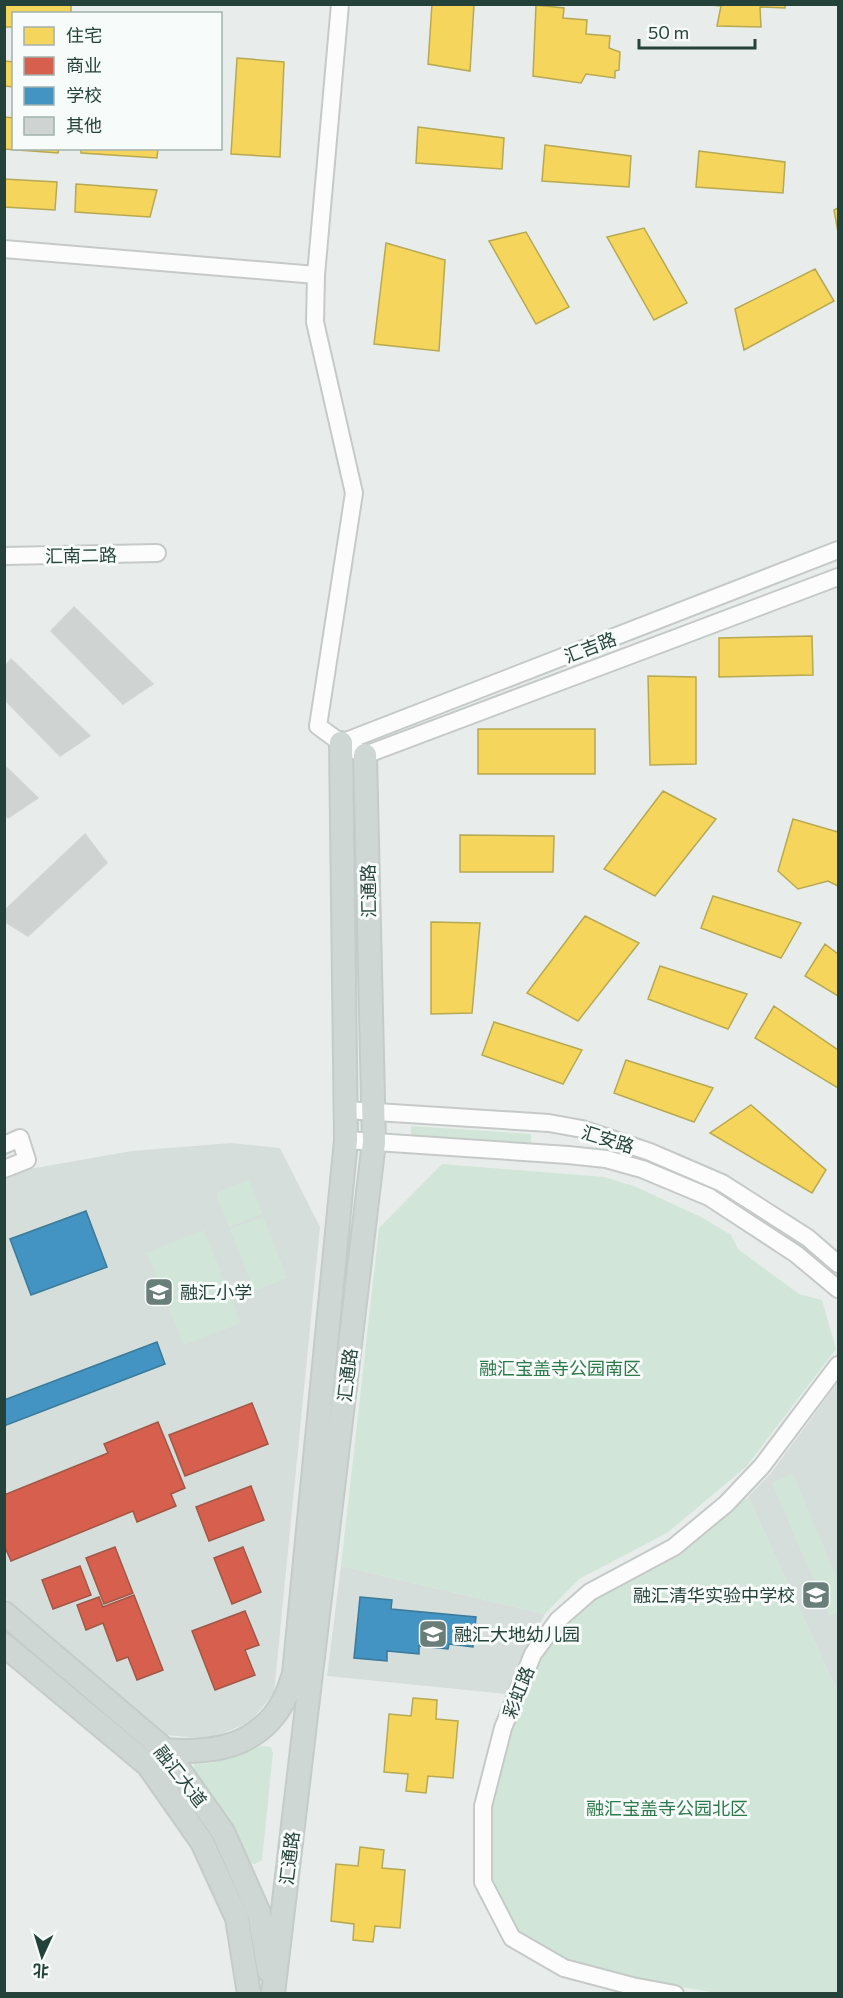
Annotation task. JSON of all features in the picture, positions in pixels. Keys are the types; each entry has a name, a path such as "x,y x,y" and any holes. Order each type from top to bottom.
{"main road":[{"name":"汇通路","path":"165,1750 193,1753 221,1749 246,1740 270,1721 284,1700 294,1674 346,1140 340,743"},
{"name":"汇通路","path":"273,1994 374,1142 365,755"},
{"name":"融汇大道","path":"4,1613 165,1750 223,1832 259,1912 273,1994"},
{"name":"融汇大道","path":"4,1645 148,1765 162,1784 202,1842 237,1918 249,1994"}],"street":[{"path":"340,4 316,274 315,322 354,493 318,726 340,743 365,755"},
{"path":"4,249 316,274"},
{"name":"汇吉路","path":"340,743 838,550"},
{"name":"汇南二路","path":"4,556 157,553"},
{"name":"汇吉路","path":"365,755 838,577"},
{"name":"汇安路","path":"345,1110 549,1123 582,1129 651,1152 722,1183 808,1238 838,1264"},
{"name":"汇安路","path":"346,1140 606,1159 642,1169 709,1197 796,1254 838,1289"},
{"path":"4,1168 27,1160 12,1142"},
{"name":"彩虹路","path":"675,1994 632,1986 564,1968 513,1938 483,1882 483,1806 503,1728 533,1654 558,1620 590,1592 674,1547 726,1504 762,1467 838,1365"}],"shaded area":[{"path":"231,1143 280,1148 320,1227 274,1693 250,1722 209,1739 166,1735 5,1598 5,1179 29,1169 132,1151"},
{"name":"融汇清华实验中学校","path":"838,1382 838,1693 748,1497 771,1473"},
{"name":"融汇大地幼儿园","path":"341,1566 545,1614 523,1654 506,1694 327,1676"}],"green space":[{"path":"411,1126 531,1134 531,1143 411,1135"},
{"name":"融汇宝盖寺公园南区","path":"442,1164 604,1177 634,1186 701,1217 731,1235 738,1249 799,1294 822,1300 836,1349 746,1467 667,1533 579,1579 545,1614 341,1566 379,1228"},
{"path":"249,1180 262,1214 229,1227 216,1193"},
{"path":"263,1217 287,1278 254,1291 230,1229"},
{"path":"204,1230 241,1323 184,1345 147,1253"},
{"path":"793,1474 838,1581 838,1612 829,1616 772,1483"},
{"name":"融汇宝盖寺公园北区","path":"748,1497 838,1693 838,1993 717,1993 635,1979 568,1962 520,1934 491,1881 490,1808 510,1731 540,1661 562,1626 594,1599 679,1554"},
{"path":"262,1746 271,1747 273,1753 262,1860 255,1864 246,1863 193,1773 194,1764 213,1763"}],"building: 住宅":[{"path":"4,4 71,4 71,12 12,12 12,27 4,27"},
{"path":"432,4 474,4 470,71 428,64"},
{"path":"701,4 785,4 785,8 760,7 761,27 717,26 721,6"},
{"path":"536,5 564,8 563,18 587,20 586,34 610,36 609,48 620,52 619,70 615,71 615,78 586,74 581,83 533,76"},
{"path":"237,58 284,62 280,157 231,154"},
{"path":"4,61 12,62 12,87 4,86"},
{"path":"4,117 12,118 12,150 4,149"},
{"path":"418,127 504,138 502,169 416,163"},
{"path":"545,145 631,156 629,187 542,181"},
{"path":"18,150 59,150 58,153"},
{"path":"81,150 158,150 157,158 81,153"},
{"path":"699,151 785,162 783,193 696,187"},
{"path":"4,179 57,182 55,210 4,207"},
{"path":"76,184 157,190 150,217 75,212"},
{"path":"838,208 838,232 834,210"},
{"path":"644,228 687,303 654,320 607,237"},
{"path":"526,232 569,307 536,324 489,241"},
{"path":"386,243 445,260 439,351 374,344"},
{"path":"815,269 834,301 744,350 735,309"},
{"path":"812,636 813,675 719,677 719,638"},
{"path":"648,676 696,677 696,764 650,765"},
{"path":"478,729 595,729 595,774 478,774"},
{"path":"663,791 716,819 655,896 604,869"},
{"path":"793,819 838,832 838,886 828,881 798,889 778,871"},
{"path":"460,835 554,836 553,872 460,872"},
{"path":"713,896 801,923 781,958 701,928"},
{"path":"585,916 639,943 578,1021 527,993"},
{"path":"431,922 480,923 472,1013 431,1014"},
{"path":"825,944 838,954 838,996 805,976"},
{"path":"660,966 747,994 728,1029 648,999"},
{"path":"774,1006 838,1050 838,1088 755,1038"},
{"path":"494,1022 582,1050 563,1084 482,1055"},
{"path":"626,1060 713,1088 694,1122 614,1093"},
{"path":"751,1105 826,1170 812,1193 710,1133"},
{"path":"413,1698 437,1700 436,1719 458,1721 453,1778 428,1776 426,1793 406,1791 408,1774 384,1772 389,1714 411,1716"},
{"path":"360,1847 384,1850 382,1868 405,1870 400,1928 375,1926 373,1942 353,1940 354,1924 331,1921 336,1864 358,1866"}],"building: 商业":[{"path":"252,1403 268,1444 185,1476 169,1435"},
{"path":"158,1422 185,1488 171,1494 176,1506 137,1522 133,1511 11,1561 4,1545 4,1495 108,1453 104,1444"},
{"path":"251,1486 264,1520 209,1541 196,1507"},
{"path":"115,1547 133,1593 104,1604 86,1558"},
{"path":"243,1547 261,1592 232,1604 214,1558"},
{"path":"80,1566 91,1595 53,1609 42,1580"},
{"path":"134,1595 163,1670 137,1680 128,1657 117,1661 103,1623 86,1630 77,1605 99,1597 103,1607"},
{"path":"245,1611 259,1645 245,1650 255,1675 215,1690 192,1631"}],"building: 学校":[{"path":"86,1211 107,1267 31,1295 10,1239"},
{"path":"157,1342 165,1364 4,1426 4,1400"},
{"path":"360,1597 392,1600 391,1609 476,1617 473,1647 449,1644 448,1649 419,1646 419,1654 387,1651 387,1661 354,1658"}],"building: 其他":[{"path":"74,607 153,684 123,704 51,631"},
{"path":"11,659 90,736 60,756 4,699 4,667"},
{"path":"4,765 38,798 8,818 4,814"},
{"path":"85,834 107,863 28,936 4,921 4,911"}],"place":[{"name":"融汇小学","path":"159,1292"},
{"name":"融汇清华实验中学校","path":"816,1595"},
{"name":"融汇大地幼儿园","path":"433,1634"}]}
